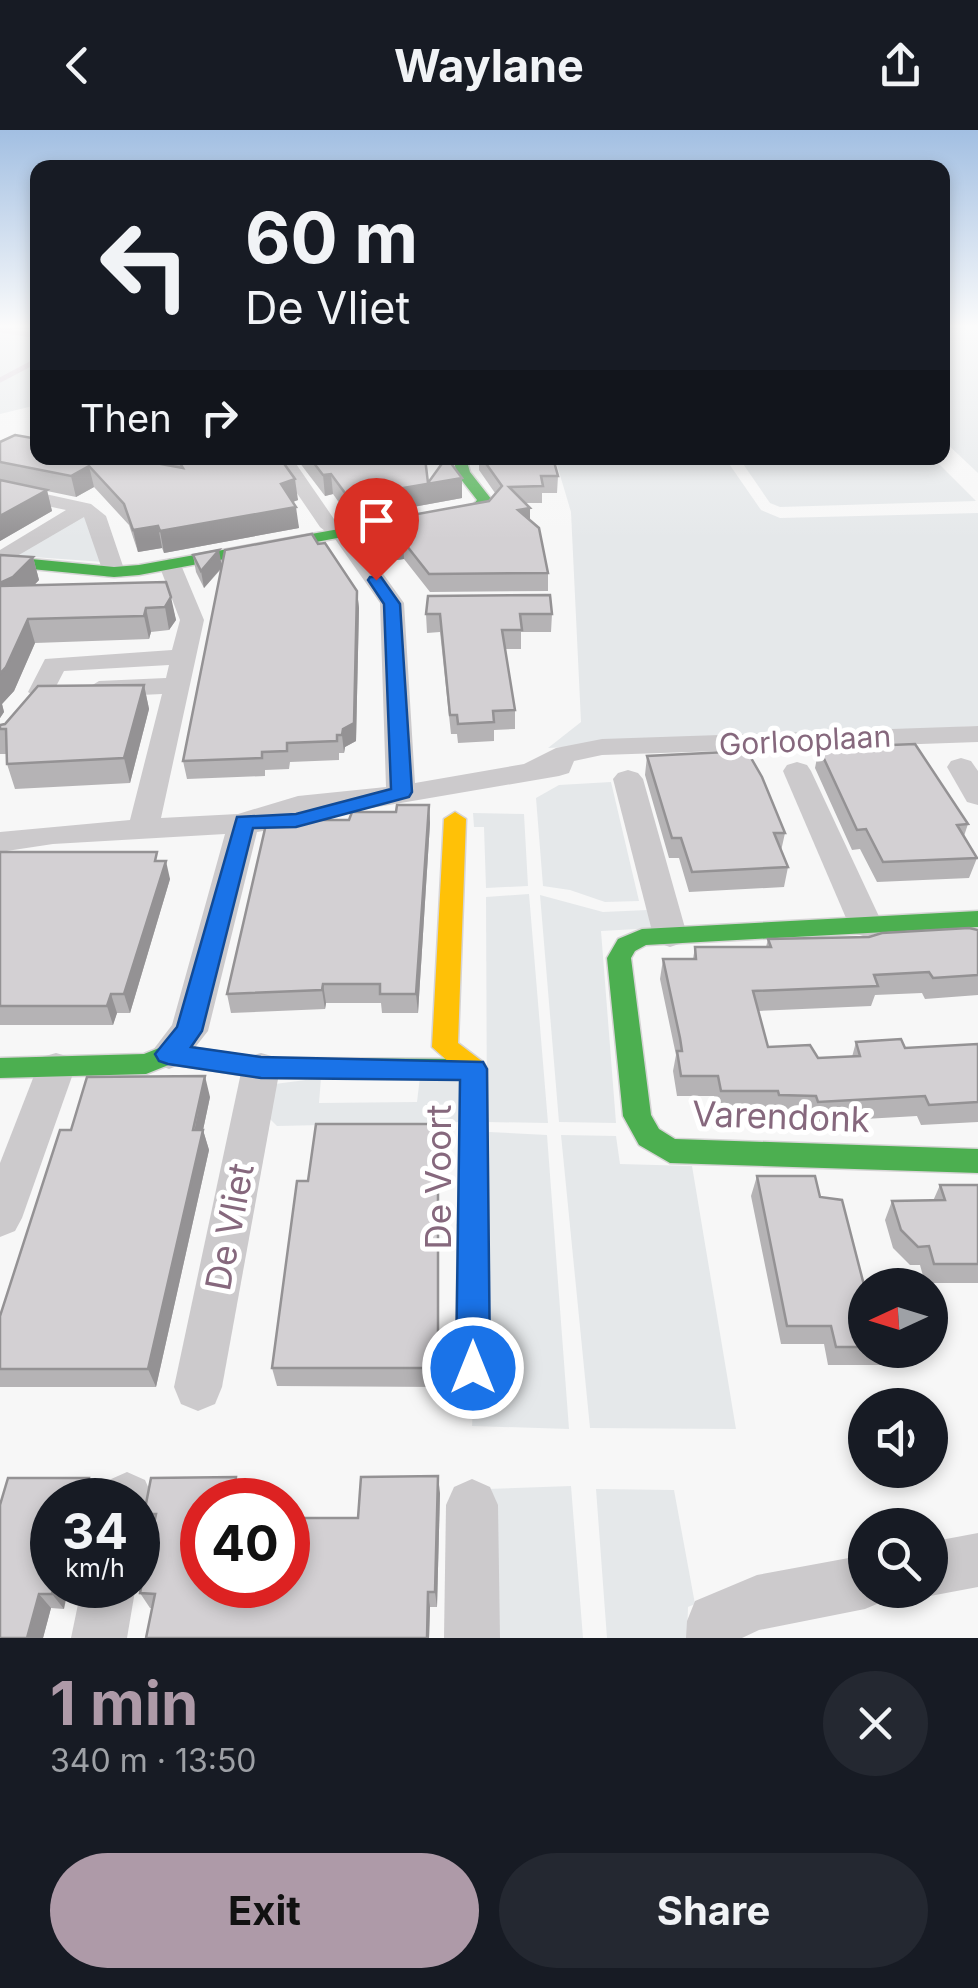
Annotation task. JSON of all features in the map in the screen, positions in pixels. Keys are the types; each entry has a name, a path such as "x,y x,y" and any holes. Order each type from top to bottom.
{"street":[{"path":"288,465 327,523 343,534 402,603 401,792"},
{"path":"0,560 114,572 343,534 484,504 461,465"},
{"path":"0,490 84,508 96,516 114,572"},
{"path":"0,560 84,508"},
{"path":"143,831 192,620 170,565"},
{"path":"21,716 41,692 182,671"},
{"name":"Gorlooplaan","path":"0,842 53,834 296,820 354,802 536,768 630,764 978,734"},
{"path":"630,764 670,936"},
{"path":"961,767 978,796"},
{"path":"797,771 866,924"},
{"name":"De Voort","path":"455,820 445,1047 474,1069 473,1368"},
{"path":"0,1068 146,1064 168,1054 189,1031 244,822"},
{"name":"Gorlooplaan","path":"0,825 22,825 53,834"},
{"name":"Varendonk","path":"978,919 642,937 626,946 619,958 637,1116 649,1137 670,1151 978,1160"},
{"path":"168,1054 261,1068 474,1069"},
{"path":"0,1218 56,1068"},
{"name":"De Vliet","path":"198,1387 261,1068"},
{"path":"472,1505 472,1638"},
{"path":"948,1566 978,1560"},
{"path":"714,1638 715,1621 757,1604 848,1585"},
{"path":"99,1638 105,1608"}],"shaded area":[{"path":"0,398 30,398 30,407 0,414"},
{"path":"950,398 978,398 978,473 950,447"},
{"path":"557,465 730,465 761,510 780,518 978,513 978,726 548,748 581,722 571,512"},
{"path":"744,465 940,465 976,501 780,507 770,503"},
{"path":"86,515 104,562 19,556 19,551"},
{"path":"611,782 639,901 605,902 543,886 536,798 559,785"},
{"path":"473,813 524,814 528,886 486,888 484,827 474,827"},
{"path":"529,894 548,1123 487,1122 486,897"},
{"path":"540,895 603,912 648,910 655,928 601,931 616,1123 559,1122"},
{"path":"420,1077 458,1077 463,1122 277,1126 269,1118 275,1084 321,1078 319,1103 417,1102"},
{"path":"489,1132 547,1135 569,1429 472,1426"},
{"path":"561,1135 616,1136 620,1164 692,1166 736,1429 590,1428"},
{"path":"571,1486 583,1638 488,1638 486,1489"},
{"path":"596,1489 674,1490 695,1604 688,1607 687,1638 607,1638"}],"building":[{"path":"15,435 30,438 30,465 285,465 295,479 281,484 296,507 160,531 158,526 133,530 124,504 89,466 71,476 0,462 0,442"},
{"path":"315,465 426,465 428,483 441,465 452,465 462,478 362,495 345,493 331,474 323,475"},
{"path":"487,465 555,465 558,476 541,476 543,486 509,487 530,508 518,510 539,528 548,573 429,574 403,541 396,542 379,521 489,501 502,486"},
{"path":"0,480 47,490 0,516"},
{"path":"312,534 318,544 325,543 357,591 354,723 337,735 337,741 287,743 287,751 262,752 262,758 183,761 225,550"},
{"path":"219,550 201,571 193,555"},
{"path":"0,555 33,557 13,577 0,583"},
{"path":"166,582 171,597 165,607 146,608 144,616 28,619 0,674 0,586"},
{"path":"550,595 552,614 520,614 522,630 502,630 515,710 493,711 494,722 458,724 457,715 450,715 440,614 426,614 428,596"},
{"path":"144,685 124,758 7,764 6,729 0,729 0,725 38,686"},
{"path":"915,744 968,824 957,825 977,858 883,862 866,829 857,830 819,748"},
{"path":"747,751 785,833 774,833 788,867 692,872 681,838 672,838 647,756"},
{"path":"397,805 429,805 416,994 380,994 380,984 323,984 322,990 227,994 267,820 349,820 352,812 396,812"},
{"path":"0,852 157,852 155,861 166,861 124,994 111,994 107,1006 0,1006"},
{"path":"978,930 978,975 874,975 878,986 753,991 768,1047 810,1045 818,1058 860,1056 856,1042 901,1039 905,1048 978,1044 978,1102 929,1105 925,1096 818,1102 816,1096 779,1095 778,1091 721,1091 718,1076 681,1076 677,1051 682,1051 663,959 696,959 695,947 771,947 768,939 869,937"},
{"path":"205,1076 193,1130 203,1130 148,1369 0,1369 0,1316 60,1130 71,1130 87,1077"},
{"path":"316,1124 438,1124 438,1368 272,1368 297,1181 308,1181"},
{"path":"757,1176 815,1176 820,1197 842,1200 860,1268 848,1268 848,1347 836,1347 831,1326 787,1326"},
{"path":"940,1185 978,1185 978,1264 934,1264 929,1246 918,1247 901,1230 892,1201 945,1200"},
{"path":"438,1476 435,1592 428,1592 427,1638 146,1638 152,1608 160,1608 160,1478 151,1478 236,1477 180,1478 180,1608 310,1608 310,1518 358,1518 361,1477"},
{"path":"8,1478 30,1478 30,1608 35,1608 27,1638 0,1638 0,1505"}],"traffic: fast":[{"path":"0,561 114,572 139,570 478,508 485,500 463,473 461,465"},
{"path":"978,919 642,937 626,945 619,958 637,1116 649,1137 670,1151 978,1161"},
{"path":"0,1068 146,1064 169,1054 261,1068 474,1069"},
{"path":"473,1225 473,1369"}],"traffic: slow":[{"path":"455,819 445,1047 474,1069 473,1225"}],"route":[{"path":"376,580 392,604 401,792 354,802 318,816 244,822 189,1031 168,1054 261,1068 474,1069 473,1368"}]}
